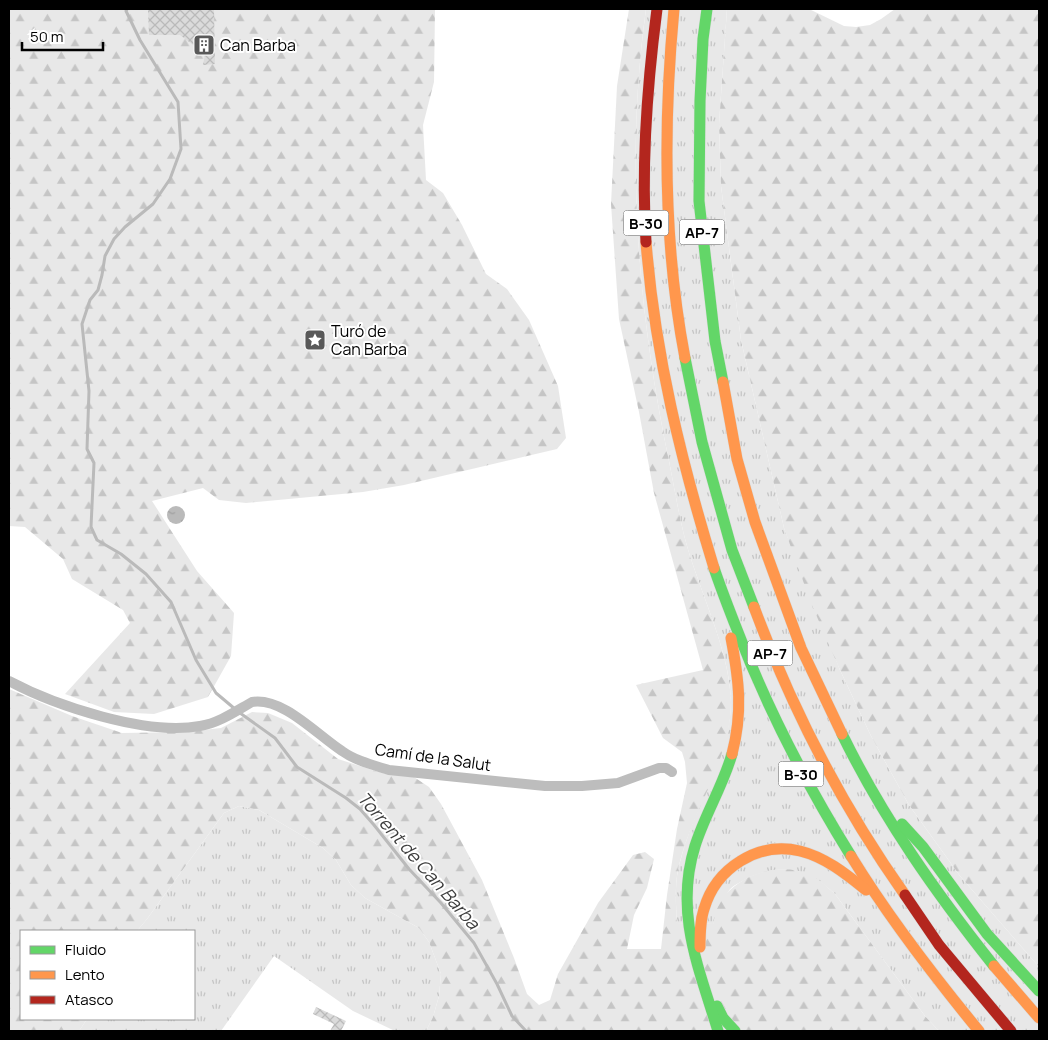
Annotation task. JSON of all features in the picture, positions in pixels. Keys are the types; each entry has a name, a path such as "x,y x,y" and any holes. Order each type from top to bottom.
{"highway":[{"name":"B-30","path":"656,9 649,83 645,189 646,229 653,314 678,443 703,536 744,648 794,762 829,824 878,900 923,962 979,1031"},
{"name":"AP-7","path":"674,9 668,66 666,153 668,219 673,278 685,366 720,513 757,622 809,739 844,802 880,863 924,924 970,985 1010,1030"},
{"name":"AP-7","path":"706,9 700,101 698,201 715,340 737,459 755,522 801,648 847,744 893,828 927,879 1001,975 1038,1016"},
{"path":"718,1031 690,942 686,915 686,891 692,855 730,759 738,726 740,702 738,674 728,627 725,600"},
{"path":"874,794 923,847 987,934 1039,991"},
{"path":"736,1031 728,1025 718,1008 703,964 699,930 705,902 710,891 727,868 761,851 790,849 806,852 825,860 842,871 878,900"}],"street":[{"name":"Camí de la Salut","path":"9,681 60,703 147,727 200,727 213,723 252,702 271,703 287,710 344,753 364,763 389,770 545,786 582,786 618,783 659,768 666,768 672,772"}],"green space":[{"path":"9,9 435,9 434,82 423,125 426,180 443,193 462,225 486,274 507,289 529,320 558,386 566,438 557,449 404,485 363,492 246,503 219,500 203,488 152,501 197,571 234,613 231,656 208,697 154,714 114,712 65,694 130,623 123,610 72,579 63,559 25,527 9,526"},
{"path":"629,9 646,9 636,123 636,179 638,236 649,349 682,526 725,661 731,702 729,725 724,747 682,854 676,882 677,923 713,924 720,902 728,892 748,877 773,870 786,869 810,875 835,894 925,1016 939,1031 426,1031 433,1017 439,996 441,974 429,942 419,928 365,898 351,885 336,860 323,848 259,810 239,806 224,813 138,930 20,930 20,1020 86,1020 79,1031 9,1031 9,689 72,716 122,733 185,732 221,728 252,712 268,713 292,723 338,759 382,773 414,777 429,787 441,804 482,880 527,994 539,1005 550,1000 558,974 598,903 633,855 645,852 654,859 647,888 634,915 627,949 661,949 677,829 687,783 682,752 663,738 636,685 703,670 654,493 619,319 611,204 617,86"},
{"path":"646,9 727,9 719,124 721,186 741,340 784,528 840,670 871,736 909,805 960,876 1039,967 1039,1031 939,1031 925,1016 835,894 815,879 796,871 774,870 750,877 735,885 728,892 713,924 677,923 676,888 680,863 688,837 723,748 728,730 731,702 725,661 682,526 649,349 638,236 636,179 636,123"},
{"path":"727,9 809,9 844,26 856,27 870,25 895,9 1039,9 1039,967 960,876 909,805 871,736 840,670 811,603 784,528 741,340 721,186 719,124"},
{"path":"239,806 259,810 323,848 336,860 351,885 365,898 419,928 429,942 441,974 439,996 433,1017 426,1031 395,1031 353,1011 274,956 221,1031 79,1031 86,1020 195,1020 195,930 138,930 224,813"}],"water":[{"path":"176,506 184,511 185,515 180,523 176,524 168,519 167,515 172,507"}],"building":[{"name":"Can Barba","path":"148,9 214,9 215,64 203,65 205,54 180,35 149,35"},
{"path":"316,1007 346,1021 341,1031 330,1031 334,1024 313,1014"}],"waterway":[{"name":"Torrent de Can Barba","path":"127,9 126,11 140,40 178,102 181,149 170,179 153,204 125,227 114,239 105,256 98,290 90,300 82,324 89,391 87,449 94,463 91,527 97,540 121,554 146,574 171,602 196,660 216,693 235,709"},
{"name":"Torrent de Can Barba","path":"240,713 275,738 297,767 360,809 409,869 441,903 474,943 512,1016 526,1031"}],"traffic: fast":[{"path":"707,9 703,39 700,101 699,201 715,341 723,382"},
{"path":"685,358 702,442 732,550 754,607"},
{"path":"714,568 746,653 773,713 802,771 851,856"},
{"path":"842,734 893,825 931,883 994,966"},
{"path":"718,1031 692,940 687,894 689,871 695,846 732,754"},
{"path":"902,824 923,847 987,934 1039,991"},
{"path":"717,1006 723,1018 735,1031"}],"traffic: slow":[{"path":"674,9 668,97 667,184 672,271 685,358"},
{"path":"646,242 656,325 671,407 680,447 714,568"},
{"path":"723,382 737,459 755,522 801,648 842,734"},
{"path":"754,607 785,683 820,756 860,827 905,895"},
{"path":"731,638 739,696 738,724 732,754"},
{"path":"700,947 702,918 710,894 718,881 729,870 754,854 784,849 800,851 818,857 835,867 866,890"},
{"path":"851,856 912,946 979,1031"},
{"path":"994,966 1039,1018"}],"traffic: jam":[{"path":"646,242 644,184 646,125 657,9"},
{"path":"905,895 939,945 1011,1031"}],"place":[{"name":"Can Barba","path":"204,45"},
{"name":"Turó de Can Barba","path":"315,340"}]}
